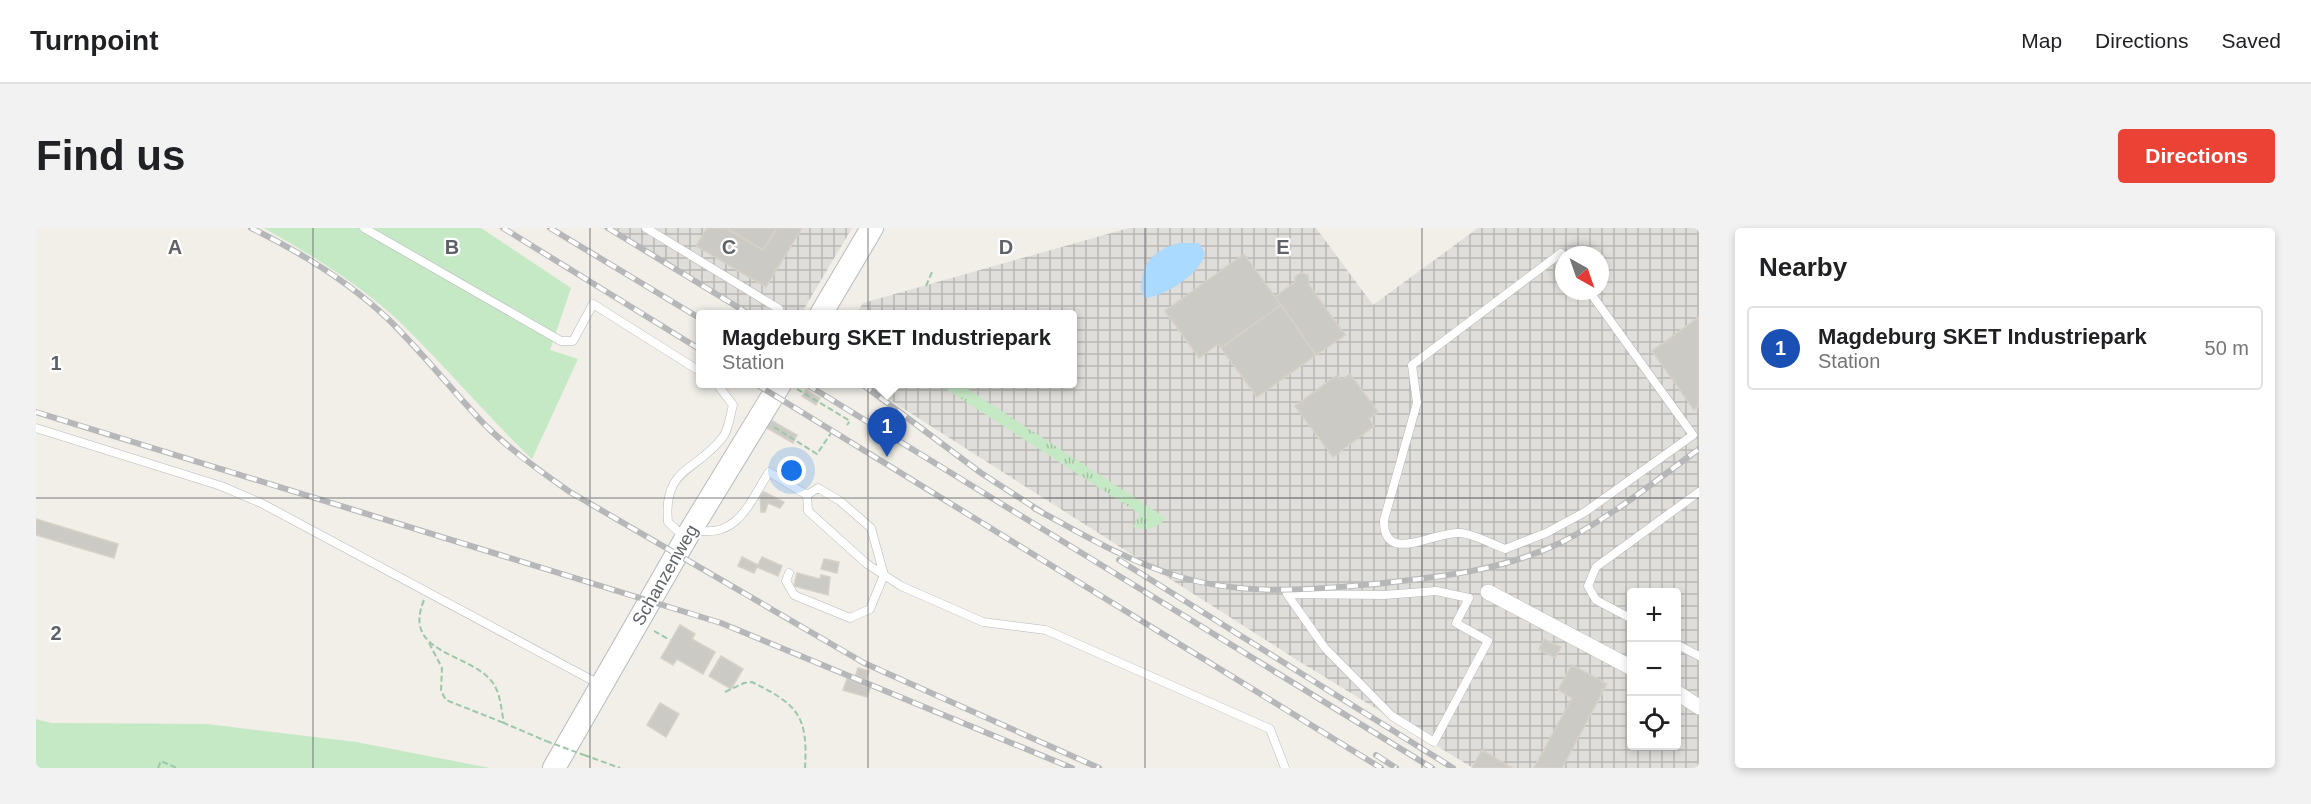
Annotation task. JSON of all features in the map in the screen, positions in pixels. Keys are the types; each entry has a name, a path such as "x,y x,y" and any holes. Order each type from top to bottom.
{"main road":[{"path":"824,310 872,228"},
{"name":"Schanzenweg","path":"554,768 688,534 782,388"}],"street":[{"path":"1488,592 1627,665"},
{"path":"1681,695 1699,707"}],"lane":[{"path":"364,228 561,341 573,341 593,304 696,369"},
{"path":"646,228 779,309"},
{"path":"1555,258 1412,365 1417,403 1384,520 1384,532 1389,541 1399,545 1461,532 1505,549 1546,533 1585,512 1693,435 1596,300"},
{"path":"720,388 733,405 725,435 703,457 674,479 666,501 668,522 688,534 712,534 736,523 769,472 807,495"},
{"path":"36,428 221,486 261,503 602,685"},
{"path":"789,573 786,581 794,596 850,618 870,609 884,575 871,528 840,501 818,488 807,495"},
{"path":"1627,616 1596,600 1588,586 1596,567 1699,492"},
{"path":"807,495 808,512 867,564 901,586 983,622 1046,630 1270,729 1285,768"},
{"path":"1436,591 1469,598 1456,623 1488,641 1434,742 1392,716 1324,648 1287,594 1384,595 1436,591"},
{"path":"1681,646 1699,656"}],"path":[{"path":"926,286 932,272"},
{"path":"792,388 850,421 847,425"},
{"path":"766,423 817,454 831,433"},
{"path":"427,592 419,612 421,629 442,668 441,691 446,699 546,741 620,768"},
{"path":"649,628 669,640"},
{"path":"429,643 479,671 492,681 500,696 504,723"},
{"path":"725,692 744,683 752,682 764,688 800,715 805,730 805,768"},
{"path":"158,768 160,761 177,768"}],"shaded area":[{"path":"602,228 852,228 803,310 745,310"},
{"path":"1129,228 1316,228 1373,305 1478,228 1699,228 1699,768 1473,768 1297,660 871,388 1077,388 1077,310 859,310 863,303"}],"green space":[{"path":"264,228 481,228 571,288 550,350 578,359 532,459 419,341 370,296 336,272"},
{"path":"944,388 966,388 1166,518 1159,525 1151,528 1133,527 1140,514"},
{"path":"36,719 51,723 207,724 356,742 490,768 36,768"}],"water":[{"path":"1179,243 1199,243 1205,253 1202,261 1197,269 1181,283 1162,293 1145,298 1141,287 1146,265 1160,251"}],"building":[{"path":"707,228 726,228 763,250 777,228 802,228 766,287 696,246"},
{"path":"726,228 777,228 763,250"},
{"path":"1244,254 1281,305 1221,348 1218,344 1199,358 1165,311"},
{"path":"1301,273 1308,275 1309,285 1345,335 1316,355 1275,297 1295,282 1295,277"},
{"path":"1281,305 1316,355 1257,397 1221,348"},
{"path":"1699,317 1699,406 1694,410 1652,351"},
{"path":"1350,374 1378,412 1369,419 1374,426 1333,457 1295,406 1337,375 1341,380"},
{"path":"806,390 820,398 816,405 802,396"},
{"path":"769,419 797,435 793,443 765,427"},
{"path":"764,492 784,502 780,508 768,503 765,512 761,512 760,495"},
{"path":"36,519 118,544 114,558 36,535"},
{"path":"742,557 758,565 754,573 738,566"},
{"path":"762,557 782,566 778,576 757,567"},
{"path":"824,559 839,562 837,573 821,569"},
{"path":"797,573 820,579 821,575 830,577 828,595 794,586"},
{"path":"680,625 695,634 692,639 715,652 703,674 677,659 673,665 661,658"},
{"path":"1544,639 1561,647 1555,658 1539,649"},
{"path":"721,656 743,669 731,689 709,676"},
{"path":"1572,665 1607,684 1562,768 1534,768 1572,698 1558,690"},
{"path":"858,668 869,671 864,686 870,688 867,697 843,690 847,679 854,681"},
{"path":"660,703 679,714 666,737 647,725"},
{"path":"1482,750 1512,768 1472,768"}],"railway":[{"path":"251,228 323,268 373,305 413,345 487,427 527,461 570,492 864,663 1099,768"},
{"path":"503,228 696,347"},
{"path":"550,228 696,316"},
{"path":"608,228 742,310"},
{"path":"763,388 1381,768"},
{"path":"813,388 1432,768"},
{"path":"867,388 981,473 1040,511"},
{"path":"36,412 721,623 1072,768"},
{"path":"1034,508 1140,563 1202,582 1226,587 1276,590 1375,584 1470,571 1538,553 1596,522 1699,449"},
{"path":"1119,560 1453,768"},
{"path":"1376,755 1396,768"}],"place":[{"name":"Magdeburg SKET Industriepark","path":"887,457"}]}
